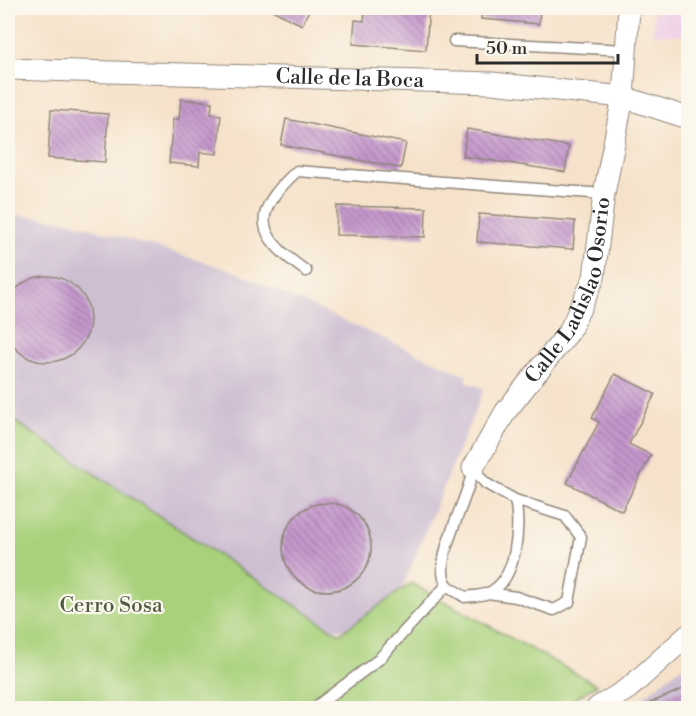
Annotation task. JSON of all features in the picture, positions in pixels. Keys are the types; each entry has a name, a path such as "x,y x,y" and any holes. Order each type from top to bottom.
{"street":[{"name":"Calle Ladislao Osorio","path":"473,468 506,411 569,332 594,278 604,194 623,97 629,8"},
{"name":"Calle de la Boca","path":"8,69 492,83 623,97 688,118"},
{"path":"597,708 629,688 688,635"}],"lane":[{"path":"454,41 626,50"},
{"path":"306,271 270,241 263,222 273,193 297,171 604,194"},
{"path":"314,708 378,660 447,585 465,597 488,593 516,597 554,610 569,602 581,537 565,516 515,500 485,483 473,468"},
{"name":"Calle Ladislao Osorio","path":"447,585 441,568 471,484 473,468"},
{"path":"488,593 506,580 517,541 519,516 515,500"}],"shaded area":[{"path":"654,8 688,8 688,36 653,34"},
{"path":"8,214 68,221 231,270 467,376 466,381 484,389 400,593 356,628 292,634 8,455"},
{"path":"688,662 688,708 629,708"}],"green space":[{"name":"Cerro Sosa","path":"8,417 339,634 411,583 597,685 559,708 8,708"}],"building":[{"path":"268,8 310,8 302,25"},
{"path":"365,8 429,8 426,50 353,44 355,20 364,21"},
{"path":"481,8 540,8 539,24 481,19"},
{"path":"181,99 212,102 211,114 221,115 217,154 200,152 199,166 169,163 173,119 179,119"},
{"path":"51,110 108,114 105,162 48,158"},
{"path":"286,119 406,143 401,168 281,145"},
{"path":"467,129 569,146 565,172 463,156"},
{"path":"337,206 426,208 425,237 336,235"},
{"path":"479,214 575,221 573,249 477,242"},
{"path":"39,276 55,276 78,288 87,302 90,319 87,336 78,350 55,362 39,362 23,355 11,343 4,327 4,311 11,295 23,283"},
{"path":"615,374 655,394 629,444 651,455 622,511 567,483 599,422 592,418"},
{"path":"327,503 344,507 358,516 367,530 371,547 367,564 358,578 344,587 327,591 310,587 296,578 287,564 283,547 287,530 296,516 310,507"},
{"path":"688,687 688,708 638,708"}]}
